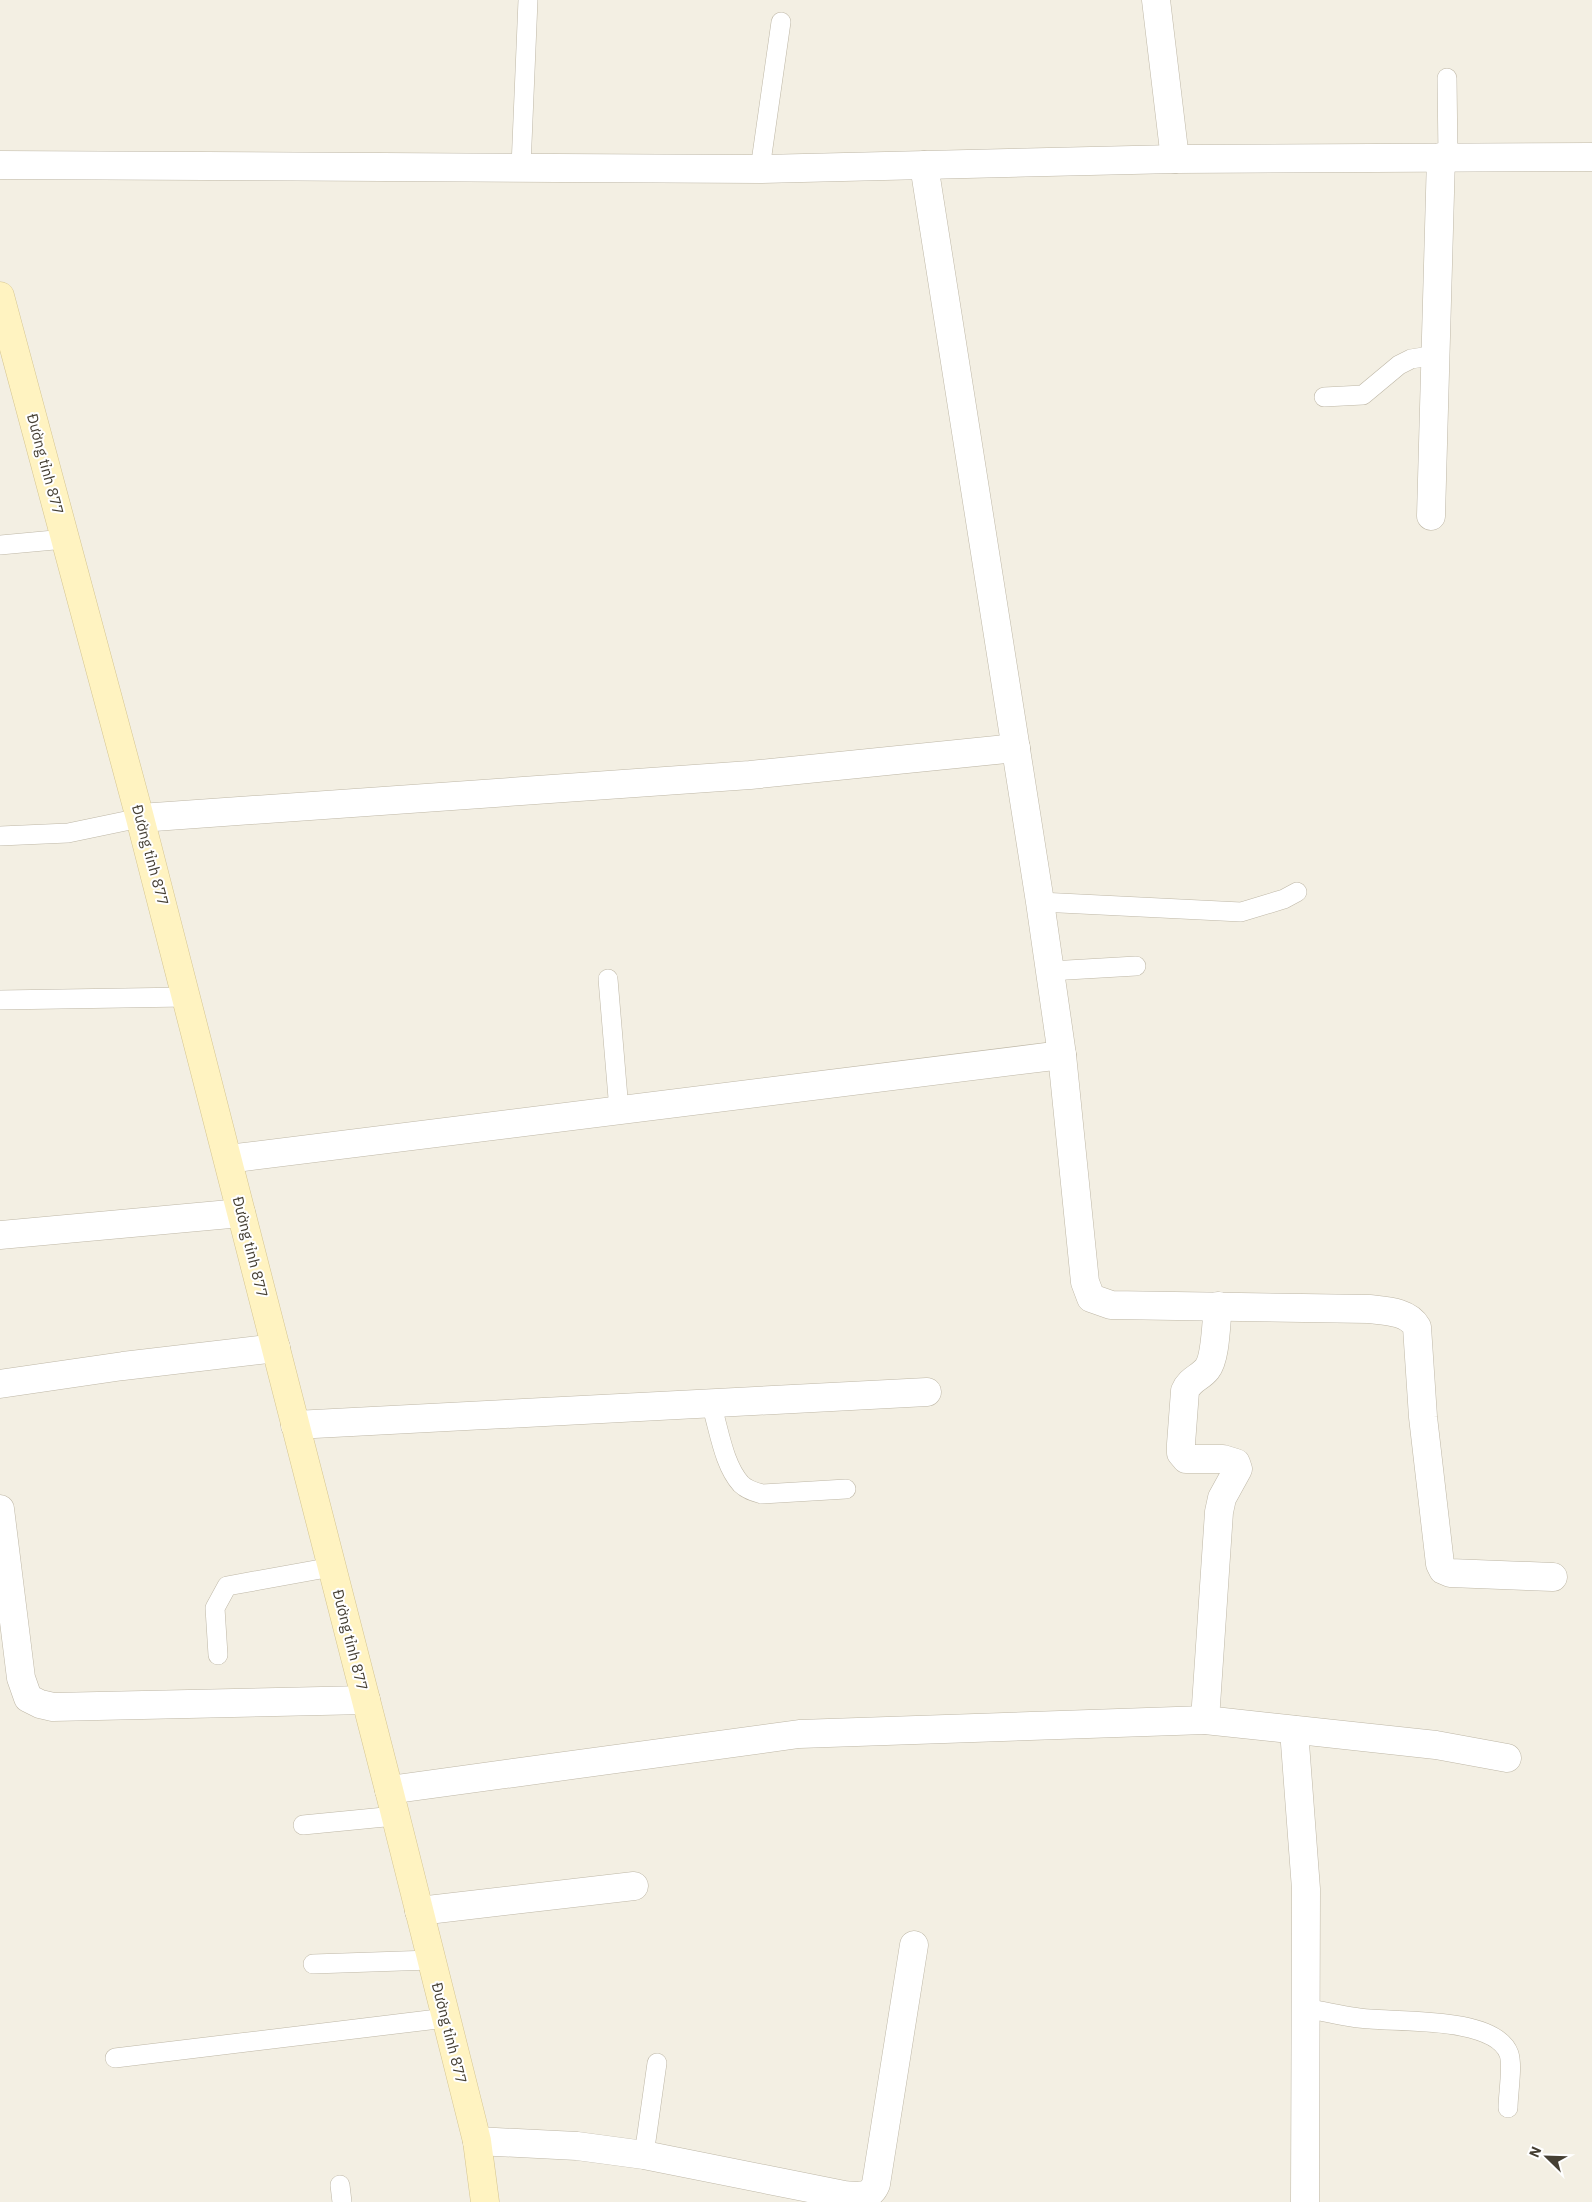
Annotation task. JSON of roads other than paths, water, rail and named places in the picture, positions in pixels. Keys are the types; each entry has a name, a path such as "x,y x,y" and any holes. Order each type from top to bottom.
{"main road":[{"name":"Đường tỉnh 877","path":"0,296 140,818 389,1790 477,2141 485,2202"}],"street":[{"path":"1156,0 1175,159"},
{"path":"1431,516 1445,157"},
{"path":"0,165 760,169 1175,159 1592,157"},
{"path":"924,165 1040,902 1062,1055 1085,1282 1091,1298 1112,1305 1368,1309 1396,1313 1414,1320 1417,1327 1423,1418 1440,1564 1443,1570 1450,1573 1553,1577"},
{"path":"140,818 750,775 1016,748"},
{"path":"228,1159 1062,1055"},
{"path":"0,1235 241,1214"},
{"path":"1205,1720 1219,1512 1222,1498 1238,1469 1236,1463 1223,1459 1186,1459 1181,1453 1185,1391 1189,1383 1208,1368 1212,1354 1218,1306"},
{"path":"0,1384 123,1366 276,1348"},
{"path":"296,1426 927,1392"},
{"path":"0,1509 6,1618 28,1698 40,1704 53,1707 366,1700"},
{"path":"389,1790 799,1734 1205,1720 1436,1745 1506,1758"},
{"path":"1294,1730 1306,1889 1305,2202"},
{"path":"419,1911 634,1886"},
{"path":"477,2141 578,2146 644,2155 844,2195 868,2196 873,2192 876,2184 914,1945"}],"lane":[{"path":"521,167 528,0"},
{"path":"760,169 781,22"},
{"path":"1445,157 1448,78"},
{"path":"1324,397 1363,395 1405,362 1411,359 1436,355"},
{"path":"0,545 65,539"},
{"path":"0,836 68,832 140,818"},
{"path":"1040,902 1241,912 1284,899 1297,892"},
{"path":"1050,971 1136,966"},
{"path":"608,979 619,1110"},
{"path":"0,1000 186,997"},
{"path":"711,1404 731,1468 742,1484 751,1490 762,1494 846,1488"},
{"path":"218,1655 215,1608 227,1586 332,1567"},
{"path":"303,1825 395,1816"},
{"path":"313,1964 431,1960"},
{"path":"1306,2008 1370,2019 1442,2022 1492,2037 1501,2044 1509,2055 1508,2108"},
{"path":"115,2058 446,2018"},
{"path":"644,2155 657,2063"}]}
